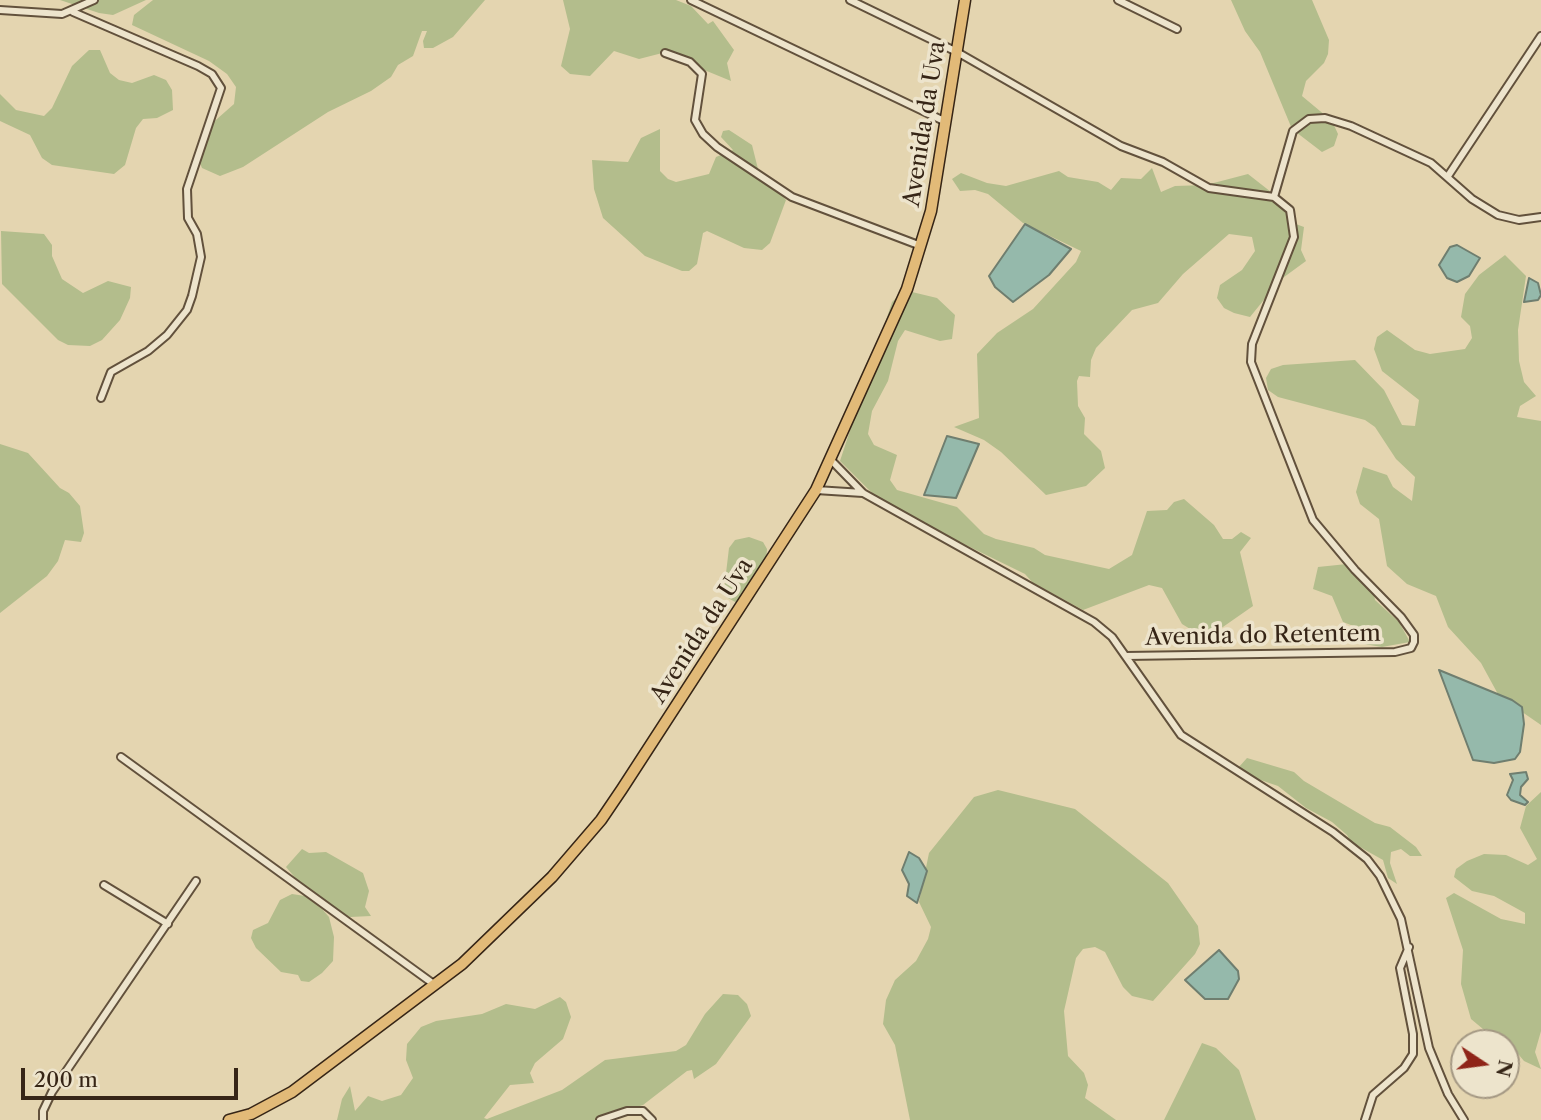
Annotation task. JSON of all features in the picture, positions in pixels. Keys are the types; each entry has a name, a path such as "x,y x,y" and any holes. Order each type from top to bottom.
{"main road":[{"name":"Avenida da Uva","path":"229,1120 250,1114 292,1093 435,985 511,919 601,820 816,490 831,460 922,247 946,122 965,0"}],"street":[{"path":"0,10 48,15 73,12 94,0"},
{"path":"691,0 946,122"},
{"path":"850,0 957,52 1094,133 1163,162 1209,188 1274,197 1293,131 1300,124 1316,118 1351,126 1431,163 1472,199 1498,215 1519,220 1541,217"},
{"path":"1118,0 1177,29"},
{"path":"73,12 198,66 212,74 221,88 187,188 188,218 197,234 201,257 187,310 179,323 148,351 111,372 101,398"},
{"path":"1448,176 1541,36"},
{"path":"665,53 690,62 702,74 695,120 703,134 717,147 792,197 922,247"},
{"name":"Avenida do Retentem","path":"1126,656 1395,652 1411,648 1414,642 1414,635 1401,617 1355,570 1313,520 1251,362 1252,344 1294,237 1290,210 1274,197"},
{"path":"831,460 863,493 1079,613 1112,637 1181,734 1333,832 1367,859 1391,896 1409,947 1429,1048 1448,1094 1464,1120"},
{"path":"816,490 863,493"},
{"path":"121,757 435,985"},
{"path":"43,1120 43,1111 52,1092 196,881"},
{"path":"104,885 168,924"},
{"path":"1365,1120 1373,1095 1404,1068 1413,1054 1413,1034 1400,968 1409,947"},
{"path":"600,1120 627,1111 643,1111 652,1120"}],"green space":[{"path":"60,0 146,0 113,15"},
{"path":"153,0 485,0 453,37 433,48 424,48 423,41 427,31 422,31 413,56 398,65 391,77 371,91 328,112 243,167 220,176 202,168 199,161 209,126 234,104 236,87 227,74 209,61 132,25 134,15"},
{"path":"563,0 676,0 691,6 708,24 713,21 734,50 727,63 731,81 697,67 670,51 639,59 614,51 590,76 570,74 561,66 570,29"},
{"path":"1231,0 1312,0 1329,40 1328,54 1324,63 1306,81 1302,96 1332,121 1338,134 1334,146 1322,152 1292,129 1260,52 1245,31"},
{"path":"89,50 100,50 110,73 119,80 132,83 154,75 166,80 172,90 173,110 157,118 143,119 136,128 125,165 114,174 52,165 42,158 30,135 0,121 0,94 16,110 44,116 52,108 72,66"},
{"path":"660,129 660,171 676,182 709,174 716,157 733,150 721,137 723,131 729,130 752,145 758,169 786,200 770,243 762,250 744,248 707,231 703,233 697,264 689,271 682,271 645,256 603,218 594,189 592,160 628,162 641,138"},
{"path":"1152,168 1161,192 1175,186 1206,185 1248,174 1271,192 1293,223 1304,227 1301,250 1306,261 1280,280 1250,317 1234,313 1224,308 1217,298 1220,285 1242,270 1255,251 1252,237 1229,234 1183,274 1158,303 1132,310 1096,348 1091,360 1090,377 1079,376 1077,381 1078,406 1085,418 1084,434 1101,451 1105,468 1086,486 1046,495 1001,452 984,440 954,427 979,418 977,354 997,333 1033,309 1076,262 1081,251 1023,223 988,194 975,190 960,191 952,179 961,173 987,183 1006,186 1059,171 1068,177 1098,182 1111,190 1121,178 1141,179"},
{"path":"1,231 44,234 52,245 52,256 62,279 83,293 108,281 131,287 130,298 120,320 102,340 90,346 68,345 58,340 2,284"},
{"path":"1505,255 1526,276 1518,330 1519,361 1524,382 1536,396 1520,406 1517,417 1541,421 1541,725 1499,696 1481,663 1448,627 1436,596 1407,584 1387,566 1379,519 1360,504 1356,492 1363,467 1387,475 1393,487 1412,501 1415,477 1396,459 1375,427 1365,420 1278,397 1268,390 1266,378 1271,369 1283,365 1355,360 1384,390 1402,425 1415,426 1419,400 1382,371 1374,349 1377,337 1387,330 1415,350 1430,354 1465,349 1472,338 1470,326 1461,317 1465,294 1479,275"},
{"path":"912,292 937,298 955,315 952,339 940,341 905,330 898,341 888,381 872,411 868,434 874,445 897,455 890,480 897,490 957,507 984,534 996,539 1034,548 1045,555 1109,569 1132,555 1147,511 1167,510 1174,502 1184,499 1214,525 1223,539 1232,539 1241,532 1251,538 1240,552 1253,606 1220,629 1195,632 1182,624 1162,588 1149,585 1083,610 1033,583 1025,574 884,505 840,461 892,302 901,293"},
{"path":"0,444 28,453 60,488 69,493 80,506 84,533 81,542 65,540 58,561 47,576 0,613"},
{"path":"749,537 763,542 767,549 766,563 737,603 728,598 724,590 729,548 735,540"},
{"path":"1347,564 1373,589 1375,600 1399,622 1410,642 1382,647 1352,642 1356,627 1343,622 1332,596 1313,589 1318,567"},
{"path":"1247,758 1294,772 1304,781 1375,823 1390,827 1416,847 1422,856 1410,856 1401,849 1391,852 1390,863 1397,884 1388,878 1383,860 1351,842 1332,822 1306,808 1278,786 1246,775 1238,768"},
{"path":"998,790 1075,809 1168,883 1198,926 1200,944 1195,954 1153,1001 1132,996 1123,987 1105,952 1095,947 1083,949 1076,958 1064,1011 1068,1056 1084,1073 1088,1085 1085,1098 1116,1120 910,1120 895,1045 883,1024 886,1000 895,980 916,961 928,939 931,927 919,902 929,853 974,797"},
{"path":"1541,792 1541,1031 1535,1052 1541,1069 1520,1056 1520,1029 1483,1029 1471,1019 1461,984 1463,950 1446,898 1454,893 1501,919 1525,924 1525,913 1494,896 1472,891 1454,877 1456,869 1484,854 1506,855 1528,865 1537,859 1520,828 1526,806"},
{"path":"302,849 309,853 326,852 363,873 369,891 365,907 371,916 350,917 335,911 304,888 286,867"},
{"path":"292,894 305,896 322,909 329,917 334,937 333,961 309,982 301,981 298,975 281,972 256,948 251,938 253,930 268,923 280,900"},
{"path":"723,994 738,995 747,1004 751,1016 716,1064 694,1079 692,1070 687,1071 643,1105 595,1120 337,1120 342,1099 350,1086 355,1111 368,1096 382,1101 401,1095 413,1078 406,1060 407,1044 421,1027 436,1021 482,1014 506,1004 535,1009 560,997 566,1002 571,1017 563,1039 535,1063 530,1073 534,1083 510,1085 484,1118 487,1119 562,1090 605,1060 676,1051 686,1045 705,1014"},
{"path":"1202,1043 1216,1048 1239,1070 1256,1120 1164,1120"}],"shaded area":[{"path":"1025,224 1071,249 1049,275 1013,302 995,287 989,276"},
{"path":"1457,245 1480,258 1469,276 1457,282 1447,278 1439,265 1450,247"},
{"path":"1529,278 1538,283 1541,295 1538,300 1524,302"},
{"path":"947,436 979,444 956,498 924,495"},
{"path":"1439,670 1512,700 1522,707 1524,724 1520,752 1515,759 1494,763 1473,760"},
{"path":"1526,772 1528,779 1521,787 1520,795 1528,802 1525,805 1511,800 1507,795 1513,780 1510,774"},
{"path":"909,852 919,858 927,871 917,903 907,896 909,884 902,870"},
{"path":"1219,950 1238,971 1239,979 1228,999 1205,999 1185,980"}]}
